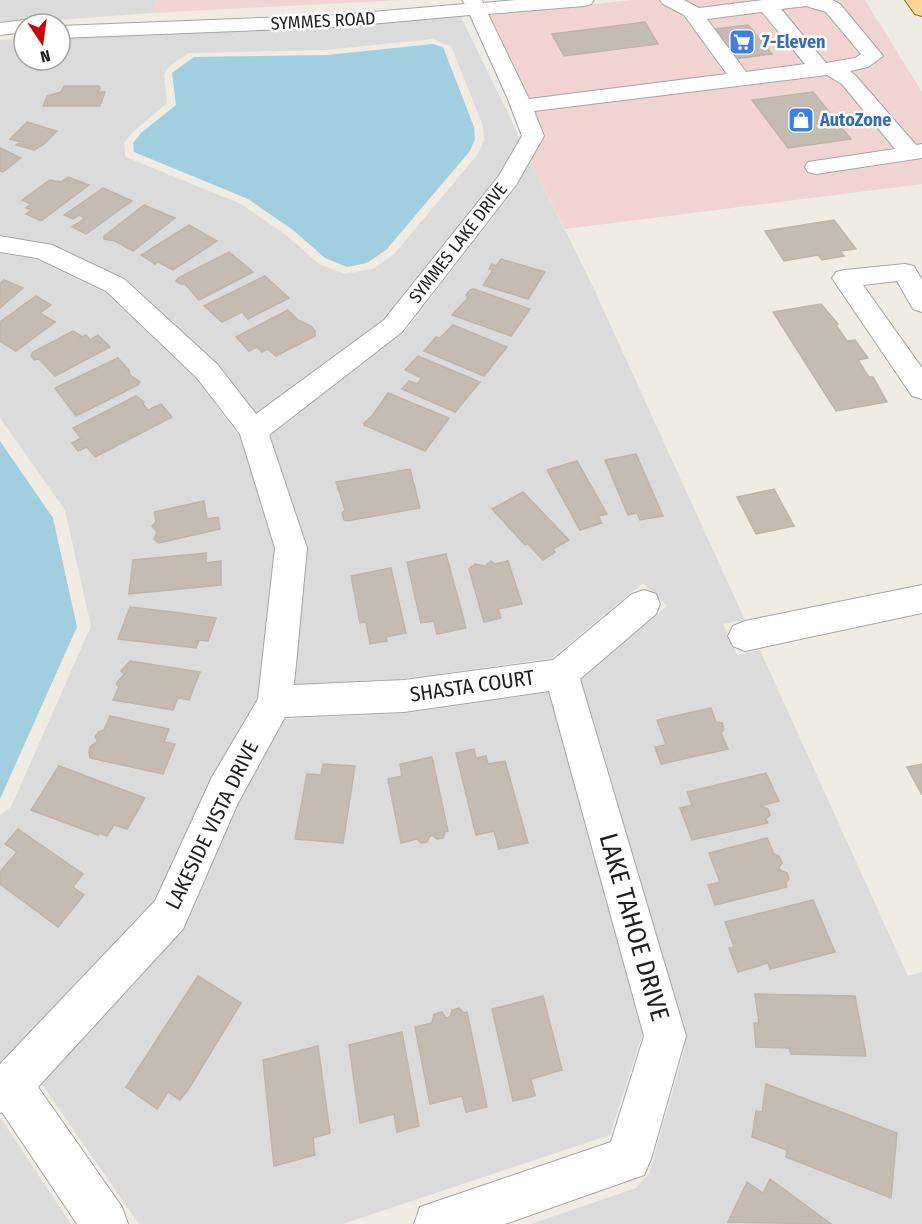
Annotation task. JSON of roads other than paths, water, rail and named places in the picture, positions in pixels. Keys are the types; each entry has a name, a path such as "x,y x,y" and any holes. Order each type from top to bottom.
{"main road":[{"path":"915,0 922,10"}],"street":[{"name":"SYMMES ROAD","path":"72,23 252,10 584,0"},
{"path":"670,0 679,3 693,15 741,78"},
{"path":"522,106 826,69 861,63 873,56 833,8 821,2 806,0 693,15"},
{"name":"SYMMES ROAD","path":"72,32 279,24 474,4"},
{"name":"SYMMES LAKE DRIVE","path":"253,431 393,326 508,180 534,136 474,4"},
{"path":"767,5 826,69 849,80 916,152"},
{"path":"816,167 916,152"},
{"name":"LAKESIDE VISTA DRIVE","path":"0,244 43,251 115,285 207,371 253,431 291,548 275,702 225,790 169,915 5,1088"},
{"path":"922,303 905,272 845,278 922,389"},
{"path":"745,636 922,599"},
{"name":"SHASTA COURT","path":"275,702 404,696 561,674 644,604"},
{"name":"LAKE TAHOE DRIVE","path":"437,1224 628,1159 665,1036 561,674"},
{"path":"5,1088 105,1224"}],"water":[{"path":"433,44 443,47 474,127 475,139 470,151 386,250 367,263 347,267 325,258 293,230 248,199 134,152 133,143 141,133 176,105 172,73 194,57 327,55"},
{"path":"0,441 53,518 77,627 0,799"}],"place":[{"name":"7-Eleven","path":"742,42"},
{"name":"AutoZone","path":"801,120"}]}
